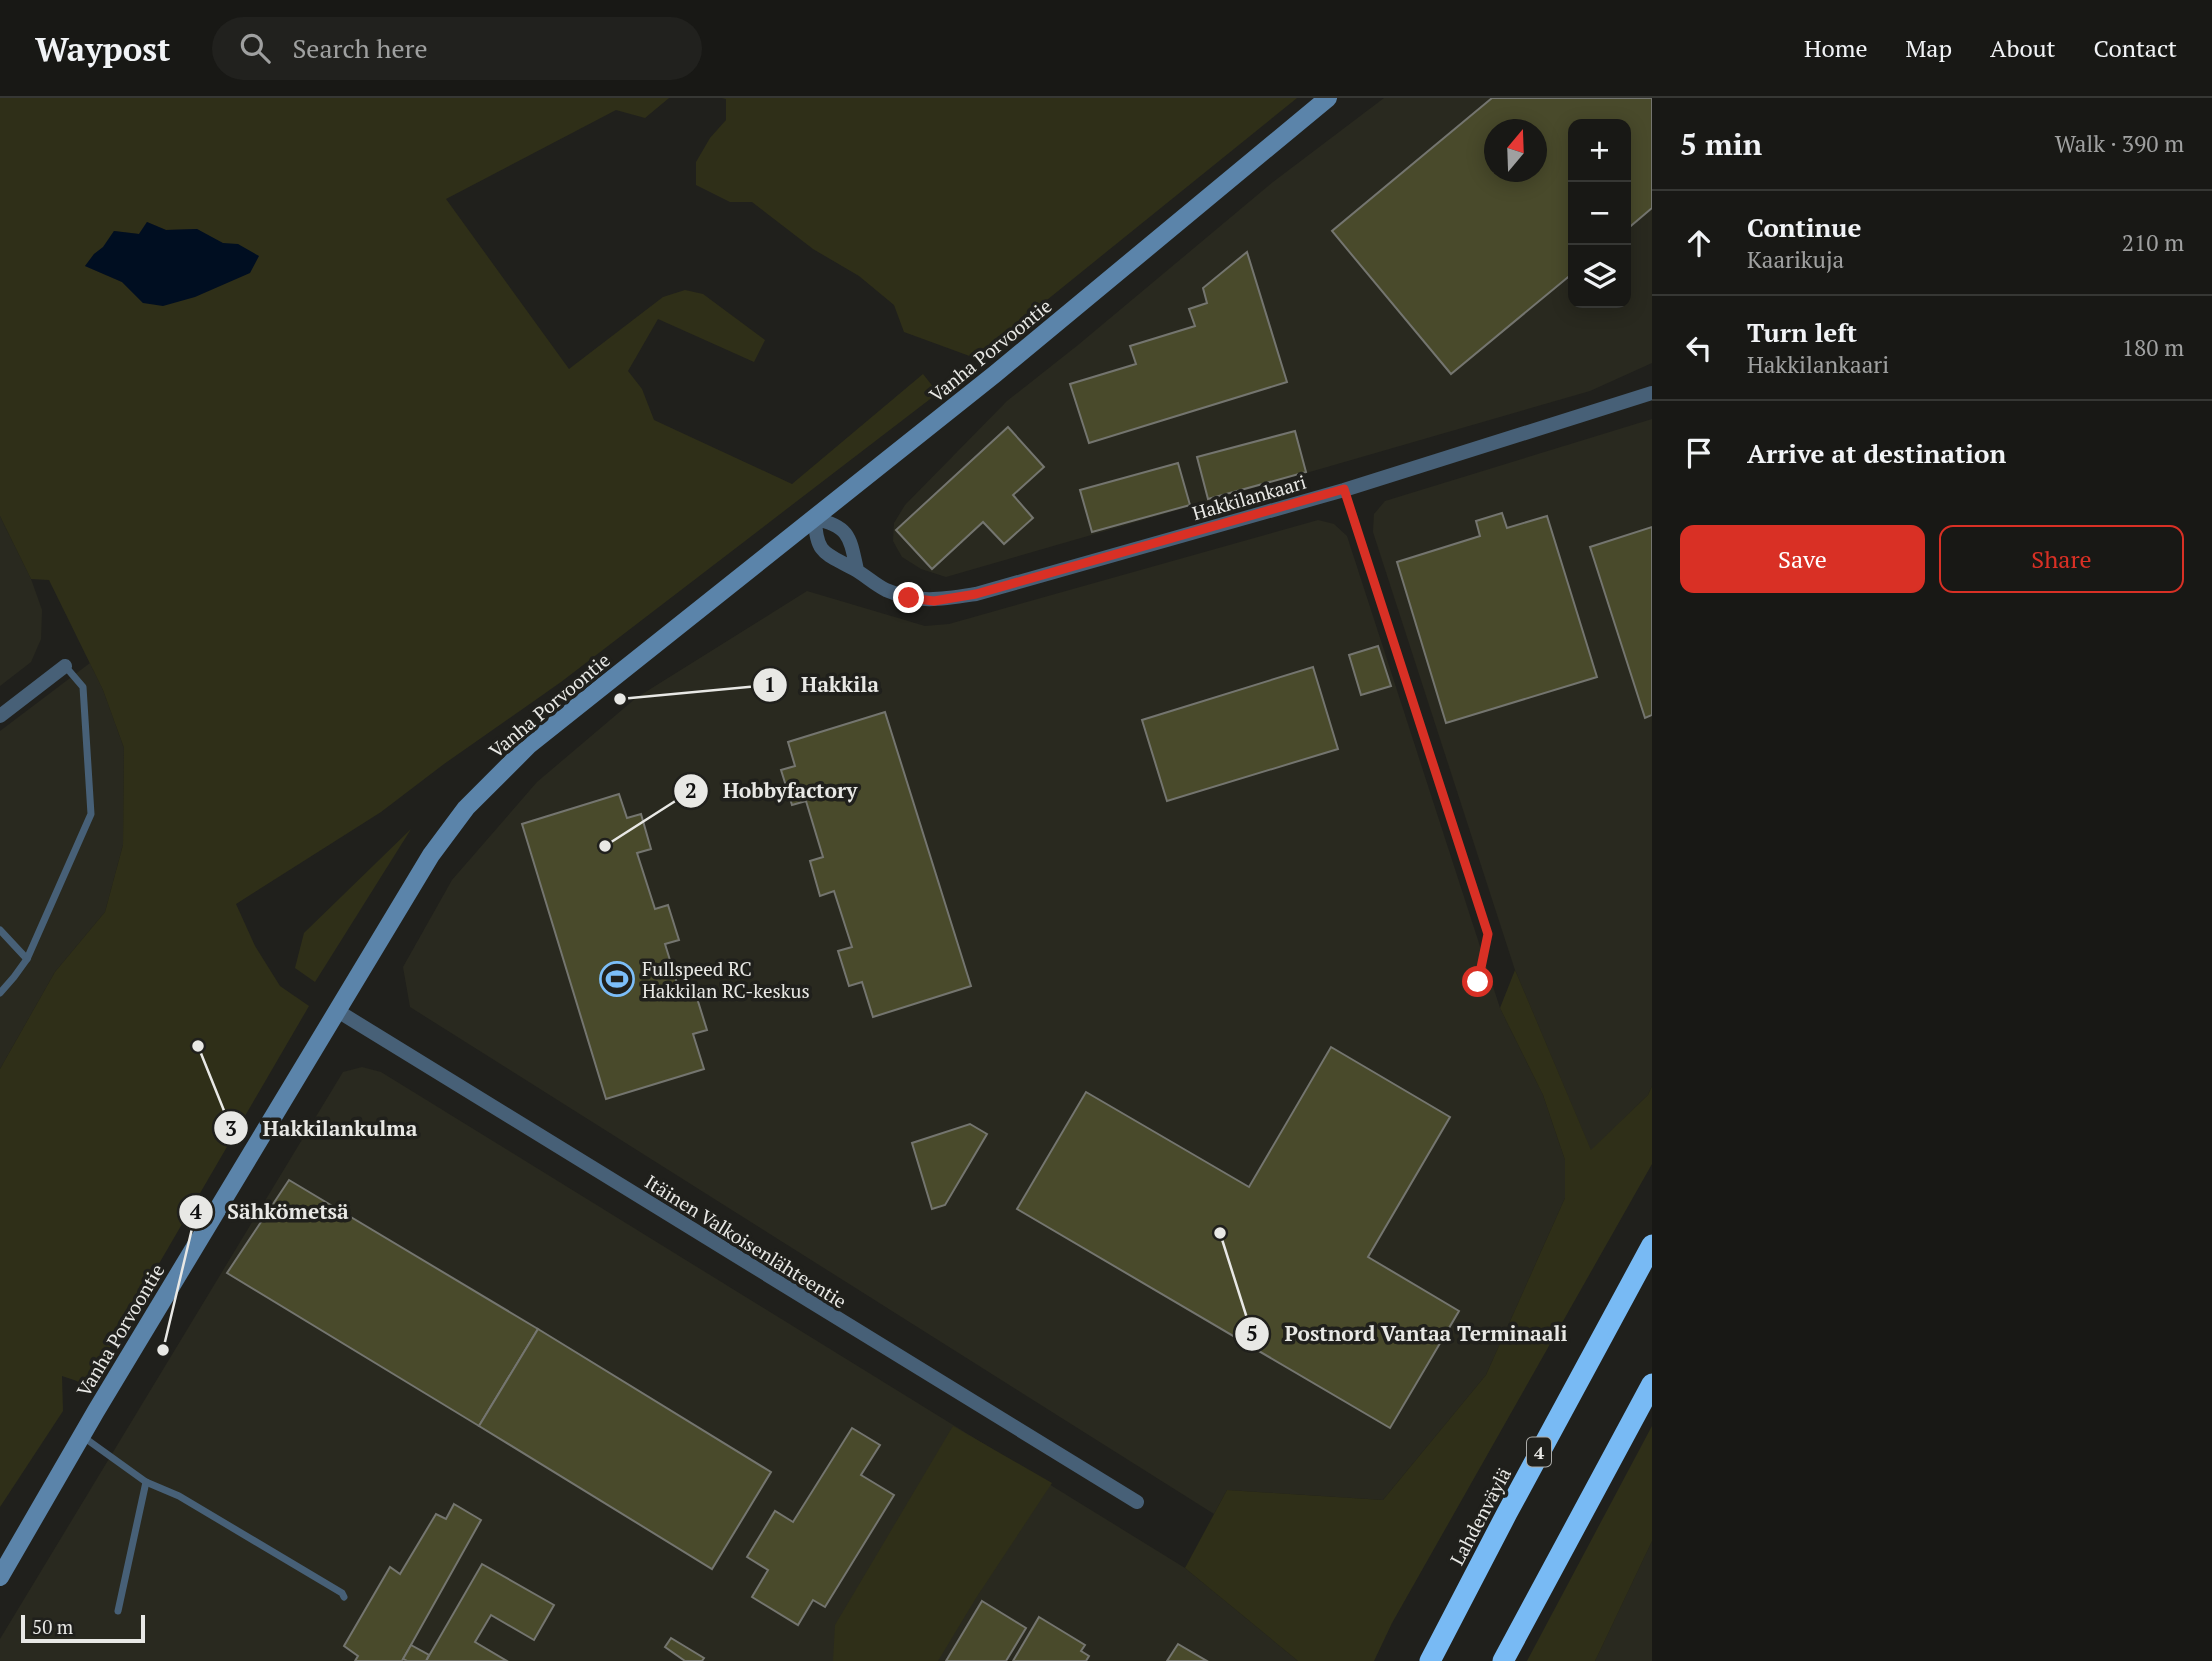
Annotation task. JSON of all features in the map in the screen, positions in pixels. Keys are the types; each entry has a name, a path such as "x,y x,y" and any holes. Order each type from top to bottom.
{"highway":[{"name":"Lahdenväylä","path":"1430,1661 1513,1501 1652,1245"},
{"path":"1503,1661 1652,1384"}],"main road":[{"name":"Vanha Porvoontie","path":"0,1577 336,1010 431,855 466,808 528,745 1034,342 1328,98"}],"street":[{"name":"Hakkilankaari","path":"815,519 815,536 821,550 886,589 909,598 934,601 976,594 1344,489 1652,393"},
{"path":"815,519 831,522 845,529 857,570"},
{"path":"0,716 65,666"},
{"name":"Itäinen Valkoisenlähteentie","path":"336,1010 1136,1502"}],"lane":[{"path":"1344,489 1488,934 1478,982"},
{"path":"0,993 27,959 91,814 83,687 65,666"},
{"path":"0,930 27,959"},
{"path":"82,1436 146,1482 179,1496 344,1597"},
{"path":"118,1611 146,1482"}],"shaded area":[{"path":"0,98 669,98 645,118 616,110 446,199 569,369 663,297 685,290 703,294 765,340 754,362 658,319 628,371 642,389 654,420 792,484 923,374 938,393 561,682 381,812 236,904 255,946 280,986 309,1006 86,1389 77,1381 62,1376 63,1411 0,1507 0,1069 55,972 105,912 123,845 124,748 103,690 49,580 31,579 0,516","holes":["147,222 166,230 197,229 223,244 239,244 143,303 122,282 85,266 94,254 103,248 114,231 139,234"]},
{"path":"722,98 1297,98 975,358 904,332 894,305 859,276 813,249 752,202 730,202 696,185 696,162 710,138 726,120 726,99"},
{"path":"1384,98 1652,98 1652,363 1590,391 946,577 921,569 902,557 893,541 894,523 905,505 1007,401 1273,182"},
{"path":"1652,419 1652,1086 1648,1095 1591,1151 1515,970 1373,532 1374,514 1385,501"},
{"path":"0,516 31,579 42,610 41,639 31,662 0,686"},
{"path":"1318,520 1334,524 1347,536 1500,1008 1543,1095 1565,1160 1565,1198 1486,1375 1383,1500 1227,1490 1214,1514 410,1007 403,967 452,880 537,782 636,698 807,591 925,626 949,624"},
{"path":"90,663 124,748 123,845 105,912 55,972 0,1069 0,731"},
{"path":"411,829 315,982 295,968 304,933"},
{"path":"1515,970 1591,1150 1648,1095 1652,1086 1652,1164 1392,1623 1374,1661 1298,1661 1185,1568 1227,1490 1383,1500 1486,1375 1565,1198 1565,1160 1543,1095 1500,1008"},
{"path":"362,1067 381,1072 1185,1568 1298,1661 0,1661 0,1639 343,1072"},
{"path":"953,1426 1052,1483 938,1661 833,1661 835,1625"},
{"path":"1652,1426 1652,1541 1595,1661 1527,1661"},
{"path":"1652,1541 1652,1661 1595,1661"}],"water":[{"path":"147,222 166,230 197,229 223,243 238,244 259,256 250,273 195,297 163,306 143,303 122,282 85,266 114,231 139,234"}],"building":[{"path":"1492,98 1652,98 1652,208 1631,226 1631,119 1568,119 1568,277 1451,374 1332,231"},
{"path":"1247,252 1287,382 1089,443 1070,384 1136,364 1130,346 1195,326 1189,309 1207,303 1203,288"},
{"path":"1008,427 1044,467 1013,495 1033,518 1004,544 983,522 932,569 896,530"},
{"path":"1295,431 1306,472 1208,499 1197,457"},
{"path":"1178,463 1190,505 1092,532 1080,490"},
{"path":"1502,513 1507,528 1547,516 1597,677 1446,723 1397,562 1480,536 1476,521"},
{"path":"1652,527 1652,715 1645,718 1590,547"},
{"path":"1378,646 1391,686 1361,695 1349,655"},
{"path":"1313,667 1338,749 1167,801 1142,720"},
{"path":"885,712 971,986 873,1017 862,982 849,986 838,951 852,947 834,891 820,896 810,861 823,857 806,801 792,805 781,770 795,766 788,742"},
{"path":"619,794 627,818 641,814 651,849 637,853 655,909 668,905 679,940 665,944 682,999 696,995 707,1030 693,1034 704,1069 606,1099 522,824"},
{"path":"1331,1047 1450,1117 1368,1257 1459,1311 1390,1428 1017,1209 1086,1092 1249,1187"},
{"path":"970,1124 987,1134 945,1205 932,1209 912,1143"},
{"path":"289,1180 538,1329 479,1426 227,1273"},
{"path":"538,1329 771,1472 712,1569 479,1426"},
{"path":"852,1428 880,1445 861,1475 894,1495 825,1607 813,1600 798,1625 752,1597 768,1570 747,1557 775,1511 793,1522"},
{"path":"454,1504 481,1520 402,1661 355,1661 358,1656 344,1646 390,1567 400,1574 436,1514 446,1519"},
{"path":"482,1564 554,1605 534,1640 491,1615 475,1642 507,1661 426,1661"},
{"path":"982,1601 1026,1628 1006,1661 946,1661"},
{"path":"1039,1617 1085,1645 1081,1651 1089,1656 1086,1661 1013,1661"},
{"path":"671,1638 704,1658 702,1661 685,1661 665,1647"},
{"path":"1178,1644 1207,1661 1167,1661"},
{"path":"411,1645 429,1655 426,1661 403,1659"}],"place":[{"name":"Hakkila","path":"620,699"},
{"name":"Hobbyfactory","path":"605,846"},
{"name":"Fullspeed RC Hakkilan RC-keskus","path":"617,979"},
{"name":"Hakkilankulma","path":"198,1046"},
{"name":"Postnord Vantaa Terminaali","path":"1220,1233"},
{"name":"Sähkömetsä","path":"163,1350"}],"route":[{"path":"909,598 934,601 976,594 1344,489 1488,934 1478,982"}]}
